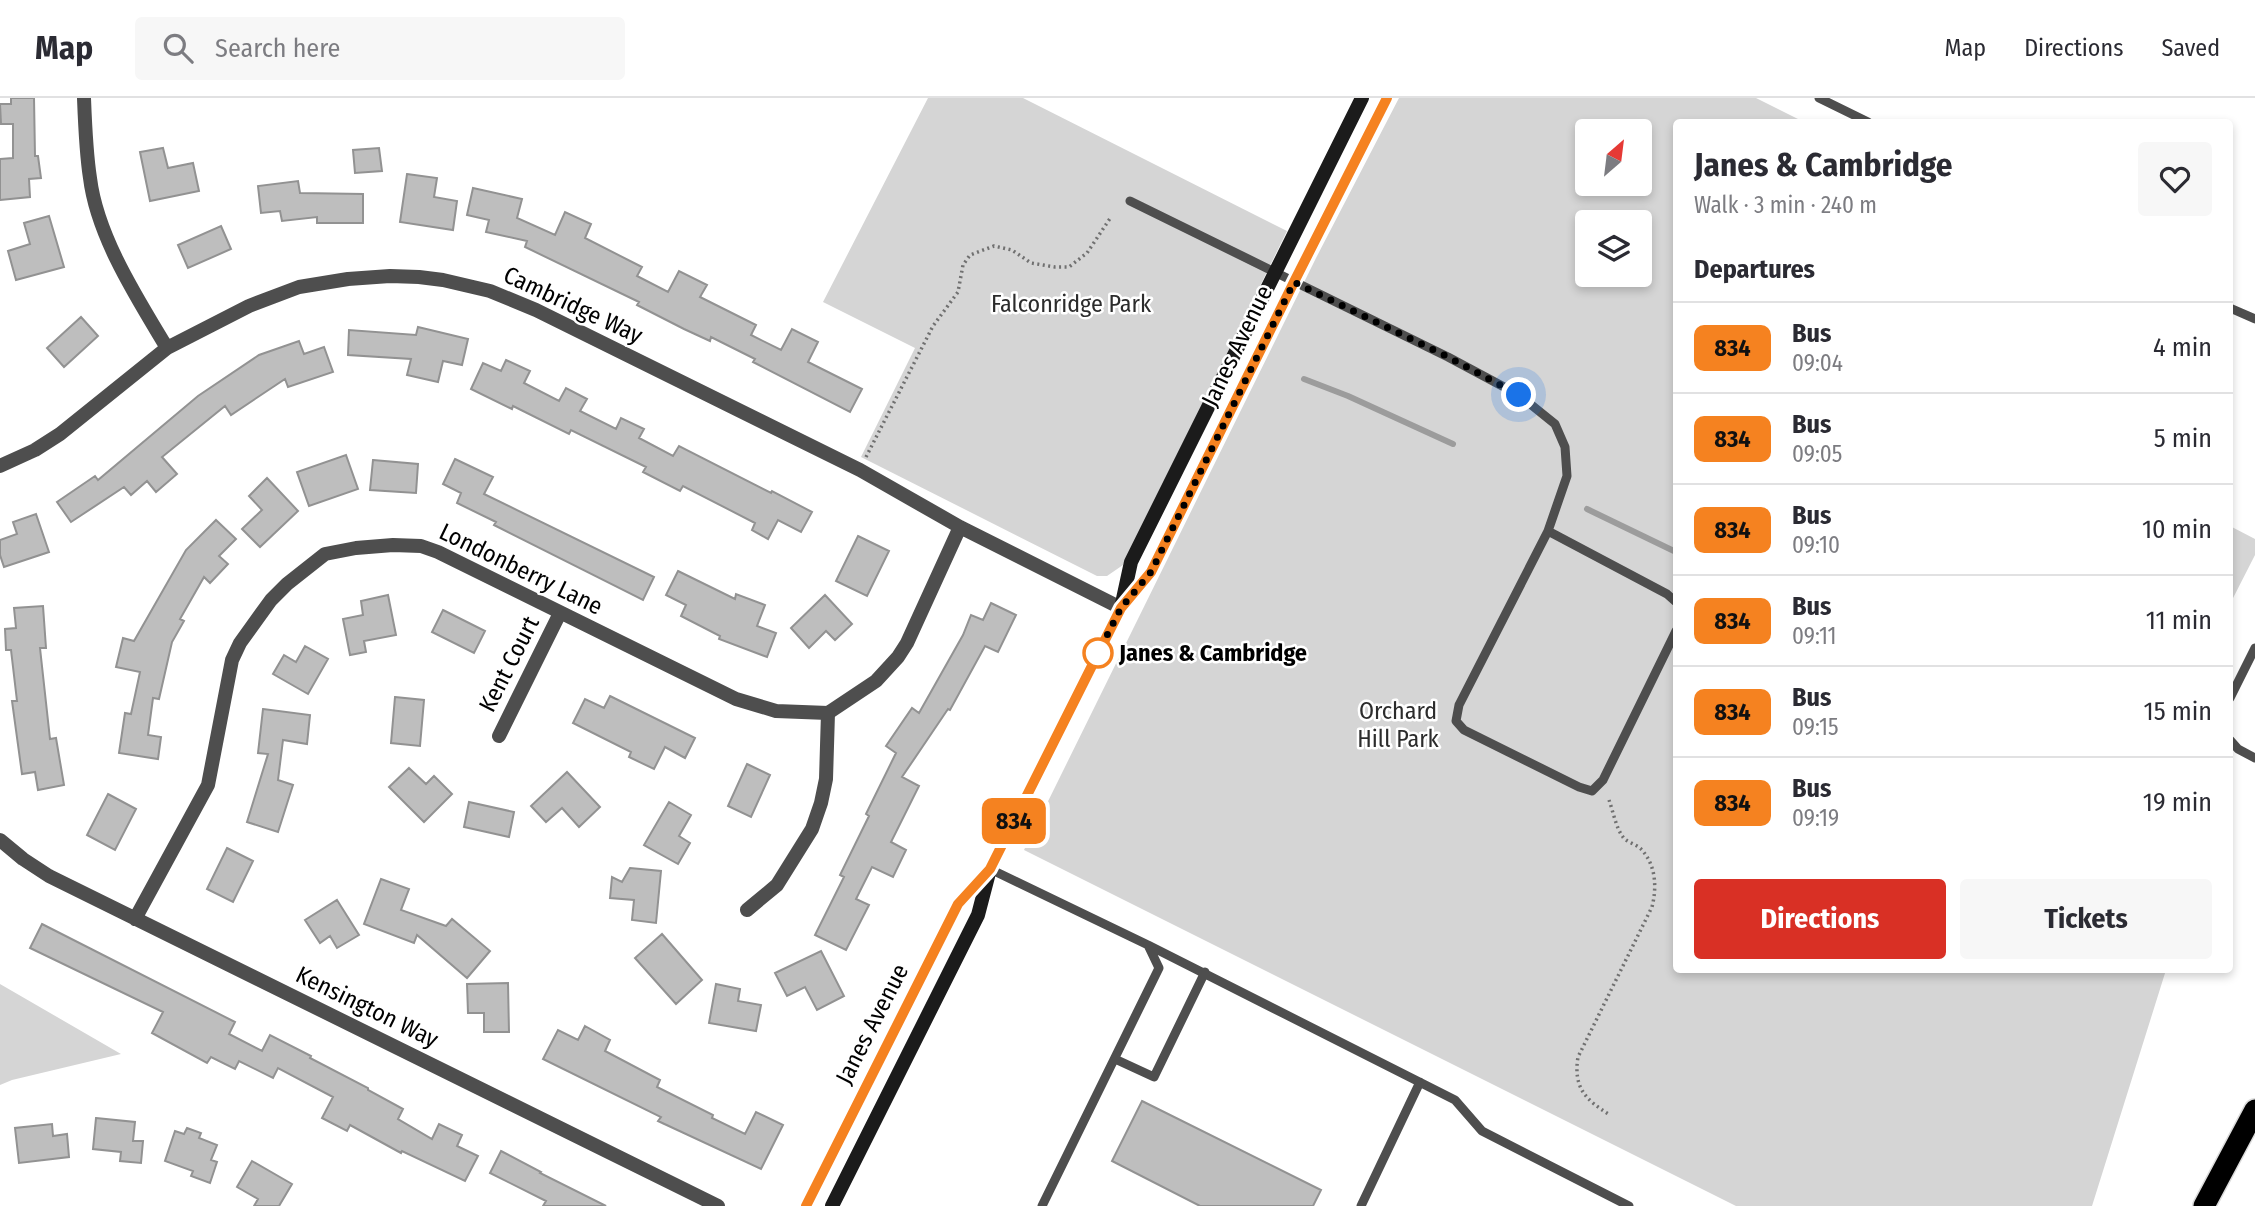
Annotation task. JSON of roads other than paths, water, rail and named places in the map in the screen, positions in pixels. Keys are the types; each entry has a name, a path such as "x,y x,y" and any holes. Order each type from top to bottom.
{"highway":[{"path":"2204,1206 2255,1110"}],"street":[{"path":"84,98 90,180 98,210 114,253 167,348"},
{"name":"Janes Avenue","path":"1121,608 1131,562 1362,98"},
{"name":"Janes Avenue","path":"832,1206 978,915 990,869 1121,608 1151,572 1387,98"},
{"name":"Cambridge Way","path":"0,467 60,434 167,348 249,306 299,287 348,279 390,276 443,280 490,290 527,305 860,470 960,527 1121,608"},
{"path":"747,909 777,885 811,829 821,803 826,779 828,713 876,681 898,657 960,527"},
{"name":"Londonberry Lane","path":"135,919 208,785 227,678 240,643 286,584 325,554 393,545 421,547 456,559 736,699 776,710 828,713"},
{"name":"Kent Court","path":"499,736 561,613"},
{"name":"Kensington Way","path":"0,840 50,876 718,1206"},
{"name":"Janes Avenue","path":"806,1206 958,904 990,869"}],"lane":[{"path":"1819,98 1862,119"},
{"path":"1130,201 1448,357 1519,395 1555,424 1565,447 1567,476 1548,531 1459,705 1455,721 1464,730 1592,791 1603,780 1673,637"},
{"path":"2233,309 2255,319"},
{"path":"1548,531 1667,594 1673,600"},
{"path":"2233,692 2255,648"},
{"path":"2233,743 2255,758"},
{"path":"990,869 1205,972 1455,1100 1482,1131 1629,1206"},
{"path":"1042,1206 1159,968 1148,945"},
{"path":"1115,1059 1154,1077 1205,972"},
{"path":"1361,1206 1420,1082"}],"waterway":[{"path":"1304,379 1453,444"},
{"path":"1587,509 1673,551"}],"place":[{"name":"Janes & Cambridge","path":"1098,653"}],"park label":[{"name":"Falconridge Park","path":"1071,304"},
{"name":"Orchard Hill Park","path":"1398,725"}]}
